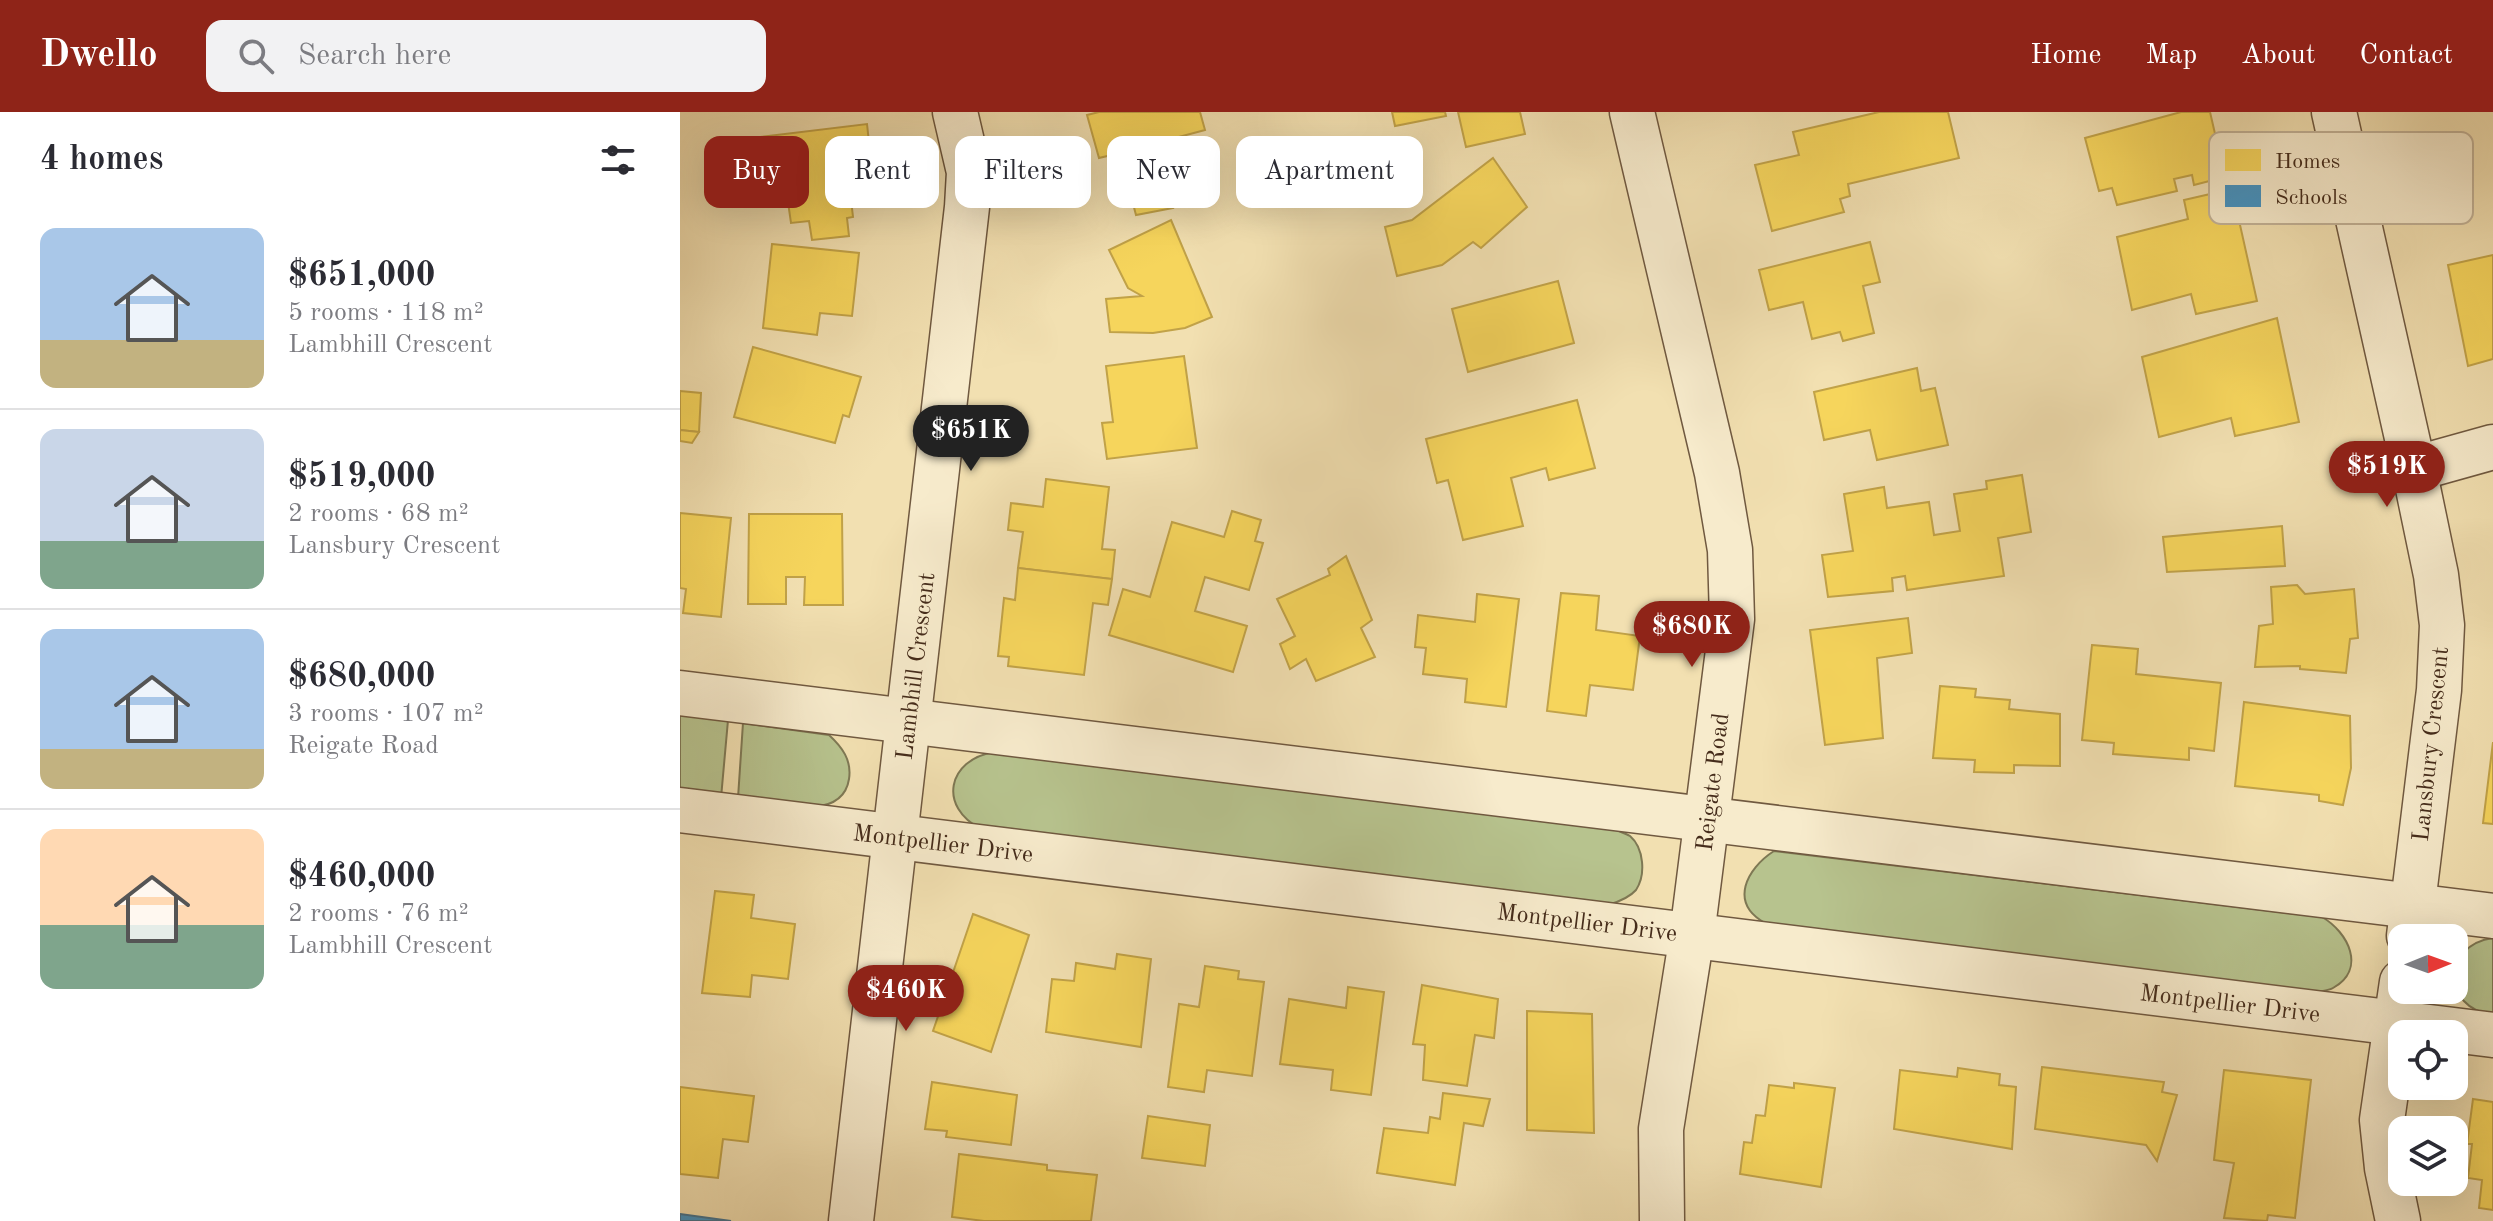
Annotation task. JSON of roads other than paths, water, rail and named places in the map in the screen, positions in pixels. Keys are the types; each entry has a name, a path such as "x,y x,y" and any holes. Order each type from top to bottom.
{"street":[{"name":"Lambhill Crescent","path":"851,1221 967,207 969,172 955,112"},
{"name":"Reigate Road","path":"1632,112 1717,473 1730,550 1732,619 1692,935 1661,1129 1662,1221"},
{"name":"Lansbury Crescent","path":"2334,112 2338,132"},
{"name":"Lansbury Crescent","path":"2359,224 2436,575 2442,625 2439,690 2411,923"},
{"path":"2414,469 2493,447"},
{"path":"680,693 1707,819 2411,923 2493,916"},
{"name":"Montpellier Drive","path":"680,810 2388,1023"},
{"name":"Montpellier Drive","path":"2468,1032 2493,1035"},
{"path":"2388,1079 2382,1120 2387,1168 2398,1221"}]}
